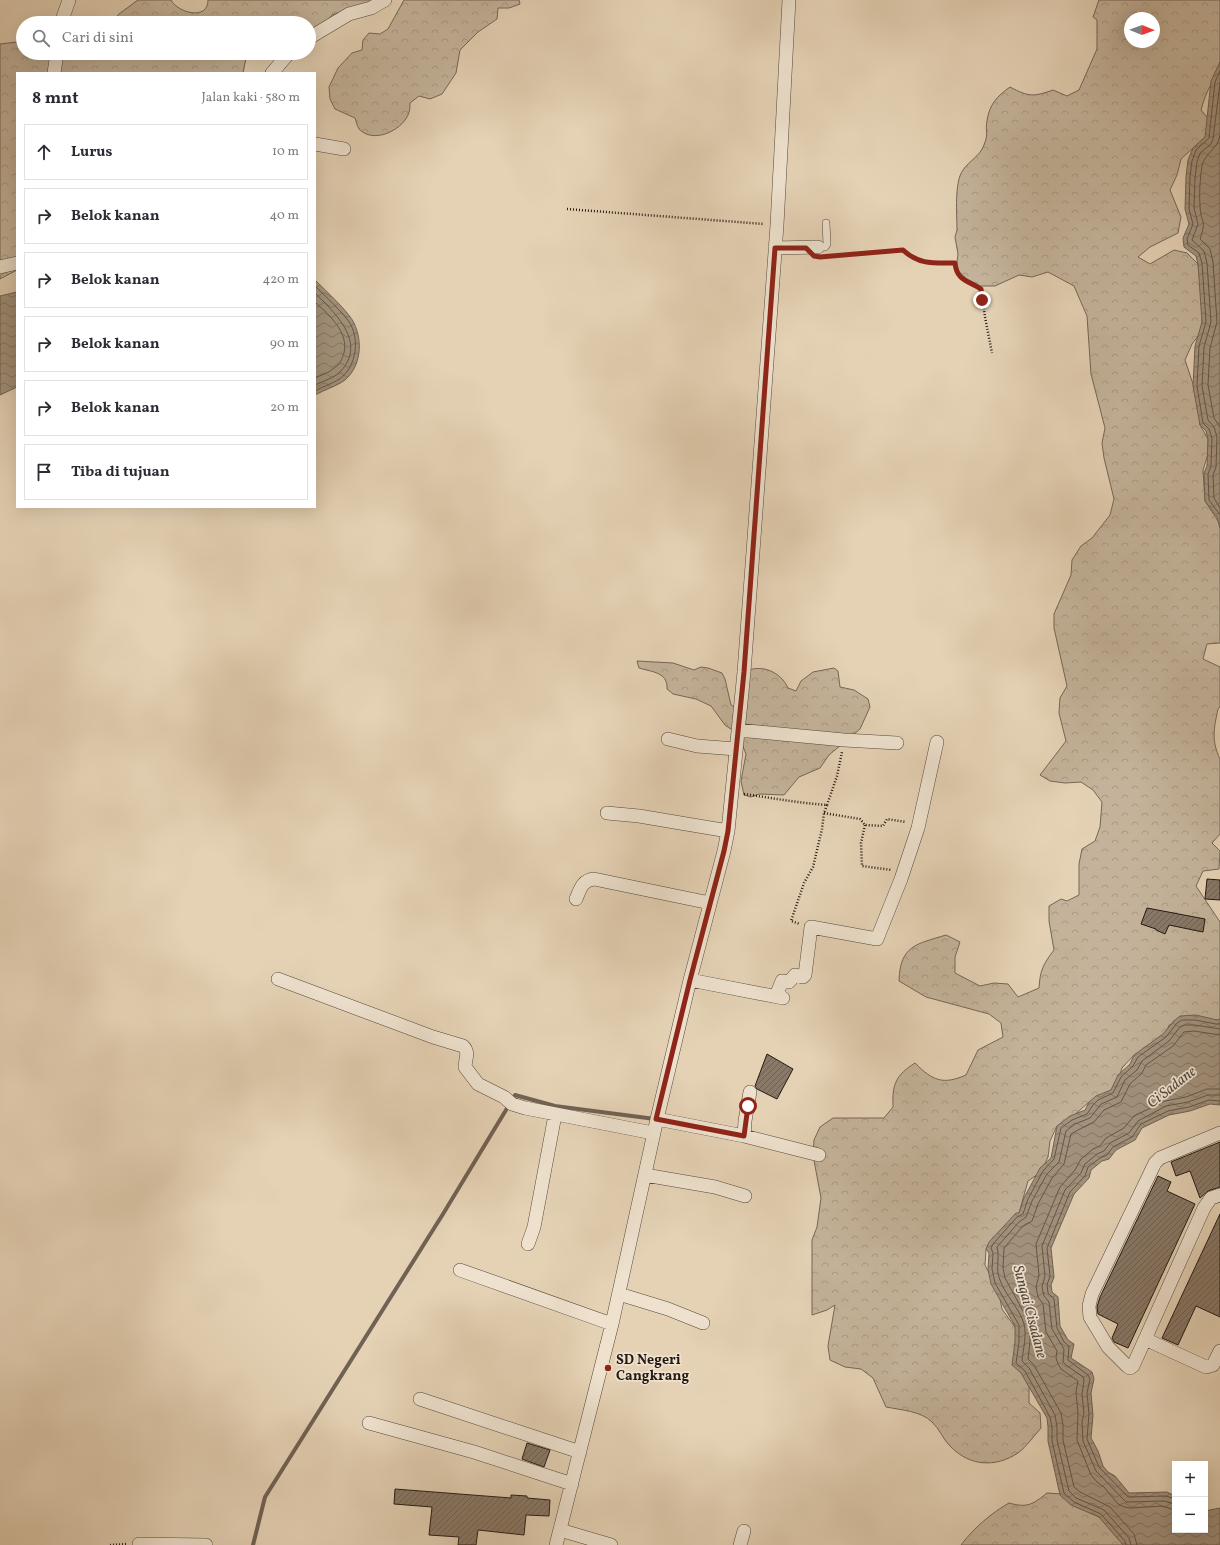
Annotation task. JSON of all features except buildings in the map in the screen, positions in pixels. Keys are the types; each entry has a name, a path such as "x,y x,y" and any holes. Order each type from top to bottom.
{"street":[{"path":"63,16 69,0"},
{"path":"316,34 349,14 371,8 385,0"},
{"path":"556,1545 612,1324 656,1119 728,831 782,248 777,225 789,0"},
{"path":"54,72 56,60"},
{"path":"273,72 283,60"},
{"path":"316,144 344,149"},
{"path":"782,248 822,252"},
{"path":"0,267 16,263"},
{"path":"738,730 844,740 897,743"},
{"path":"668,739 697,746 736,749"},
{"path":"690,980 780,997 782,981 789,982 795,975 803,977 805,975 811,927 877,939 904,872 918,824 937,742"},
{"path":"607,813 639,816 728,831"},
{"path":"576,899 580,887 589,879 594,879 710,903"},
{"path":"278,979 433,1037 463,1046 467,1050 465,1067 478,1084 504,1097 512,1104 555,1115 654,1133"},
{"path":"744,1136 750,1092"},
{"path":"528,1244 534,1227 555,1115"},
{"path":"656,1119 744,1136 818,1155"},
{"path":"1220,1133 1160,1158 1156,1163 1092,1294 1089,1306 1090,1317 1108,1347 1127,1366 1132,1368 1204,1208 1211,1198 1220,1195"},
{"path":"645,1174 715,1187 745,1196"},
{"path":"460,1270 612,1324"},
{"path":"619,1294 668,1309 702,1323"},
{"path":"1145,1339 1206,1367 1213,1365 1220,1351"},
{"path":"420,1399 580,1452"},
{"path":"369,1423 474,1452 572,1484"},
{"path":"560,1530 611,1545"},
{"path":"740,1545 744,1531"},
{"path":"139,1544 206,1545"}],"lane":[{"path":"822,252 827,244 826,223"}],"path":[{"path":"567,209 777,225"},
{"path":"822,252 903,250 911,258 923,262 955,263 956,272 960,278 981,289 992,353"},
{"path":"811,927 791,921 804,883 813,866 822,829 824,813 837,776 844,740"},
{"path":"732,793 827,805"},
{"path":"824,813 860,819 865,825 883,826 887,819 918,824"},
{"path":"865,825 861,843 862,866 904,872"}],"green space":[{"path":"138,0 171,0 175,5 186,11 198,13 207,7 208,0 377,0 332,15 316,33 316,16 117,16"},
{"path":"404,0 519,0 520,4 509,8 498,8 497,19 478,32 460,50 456,73 442,94 430,99 419,96 410,103 408,115 399,126 386,134 372,135 359,129 355,118 335,109 330,99 329,87 338,68 352,53 362,50 363,40 369,33 380,34 388,29"},
{"path":"1099,0 1220,0 1220,74 1208,90 1201,110 1211,122 1205,137 1181,159 1177,175 1170,190 1181,217 1178,233 1150,247 1138,257 1150,264 1174,250 1187,253 1198,264 1203,280 1202,331 1192,344 1185,360 1201,408 1200,425 1208,439 1208,454 1203,470 1205,501 1220,524 1220,643 1207,644 1203,659 1220,667 1220,707 1218,709 1215,722 1214,740 1220,759 1220,834 1212,843 1220,851 1219,869 1203,871 1196,886 1220,922 1220,1019 1185,1019 1169,1025 1163,1041 1134,1055 1122,1068 1117,1084 1105,1096 1089,1102 1071,1118 1057,1126 1050,1141 1048,1157 1041,1172 1028,1181 1019,1213 986,1249 985,1265 999,1293 1002,1309 1020,1334 1025,1372 1029,1386 1029,1403 1040,1413 1041,1428 1027,1445 1018,1453 1000,1461 983,1463 966,1458 958,1453 948,1444 935,1425 922,1415 886,1407 873,1378 861,1369 845,1367 830,1360 828,1346 835,1305 827,1310 812,1315 812,1240 817,1227 821,1198 813,1155 814,1140 820,1127 833,1118 884,1118 893,1107 893,1092 896,1081 903,1072 915,1063 927,1074 939,1080 951,1080 958,1078 966,1075 978,1050 1003,1037 1001,1023 989,1014 926,997 899,981 900,969 903,960 912,948 919,944 946,935 960,942 955,957 955,973 980,986 994,983 1008,984 1018,997 1039,988 1043,968 1047,959 1054,950 1049,921 1049,906 1061,899 1067,901 1079,895 1079,864 1082,849 1095,841 1100,827 1102,802 1093,790 1081,782 1065,783 1050,781 1040,775 1066,741 1059,713 1060,698 1067,686 1054,628 1054,614 1071,575 1072,560 1081,546 1092,538 1110,515 1114,499 1102,443 1105,428 1091,374 1087,316 1074,286 1048,272 1032,277 1019,275 995,286 980,286 967,279 956,269 958,254 955,237 957,230 957,190 960,175 965,167 980,152 984,145 988,115 994,101 1010,87 1022,93 1031,95 1041,94 1053,90 1067,96 1079,90 1097,49 1097,20 1093,17"},
{"path":"16,42 16,60 246,60 243,72 16,72 16,271 0,279 0,44"},
{"path":"637,661 673,663 694,670 701,667 722,673 725,679 731,705 738,709 746,671 758,668 770,671 781,678 788,688 796,691 801,681 813,672 834,668 838,671 840,687 854,690 868,699 870,707 860,729 829,755 820,768 799,777 784,795 759,794 751,797 744,795 741,781 746,754 738,734 725,725 711,706 696,699 673,694 667,689 667,683 662,676 639,668"},
{"path":"1047,1493 1061,1494 1107,1522 1124,1545 961,1545 983,1522 1009,1503 1025,1505 1033,1503"}],"water":[{"path":"1220,62 1220,528 1217,517 1205,501 1204,473 1207,466 1208,439 1206,431 1200,425 1193,386 1195,346 1202,322 1198,264 1196,256 1184,247 1183,238 1189,224 1185,209 1188,160 1193,148 1205,137 1211,81"},
{"path":"316,281 351,318 359,338 359,353 354,368 345,380 316,395"},
{"path":"16,292 16,387 0,395 0,296"},
{"path":"1196,1015 1217,1020 1220,1019 1220,1105 1210,1104 1190,1111 1169,1115 1142,1128 1135,1140 1116,1150 1109,1159 1102,1161 1091,1170 1089,1178 1074,1194 1051,1248 1054,1277 1051,1285 1052,1292 1058,1297 1060,1326 1068,1340 1074,1344 1071,1358 1092,1372 1094,1379 1091,1393 1093,1415 1091,1438 1098,1451 1103,1466 1108,1472 1115,1476 1129,1493 1167,1492 1172,1494 1172,1533 1208,1533 1208,1510 1220,1508 1220,1545 1123,1545 1099,1517 1071,1505 1060,1495 1048,1441 1047,1418 1021,1373 1012,1365 1015,1342 1015,1326 991,1284 988,1269 989,1253 986,1249 989,1242 1016,1213 1019,1213 1024,1198 1040,1168 1051,1158 1057,1126 1070,1116 1085,1110 1089,1102 1096,1096 1111,1090 1118,1075 1130,1064 1134,1055 1163,1034 1180,1016"}],"waterway":[{"path":"511,1101 515,1095 555,1106 655,1119"},
{"path":"253,1545 265,1497 443,1214 509,1105"}],"place":[{"name":"SD Negeri Cangkrang","path":"608,1368"}],"route":[{"path":"748,1106 744,1136 656,1119 728,831 744,672 775,248 806,248 814,256 820,257 903,250 911,258 923,262 955,263 956,272 960,278 981,289 982,300"}],"water label":[{"name":"Ci Sadane","path":"1172,1088"},
{"name":"Sungai Cisadane","path":"1029,1312"}]}
